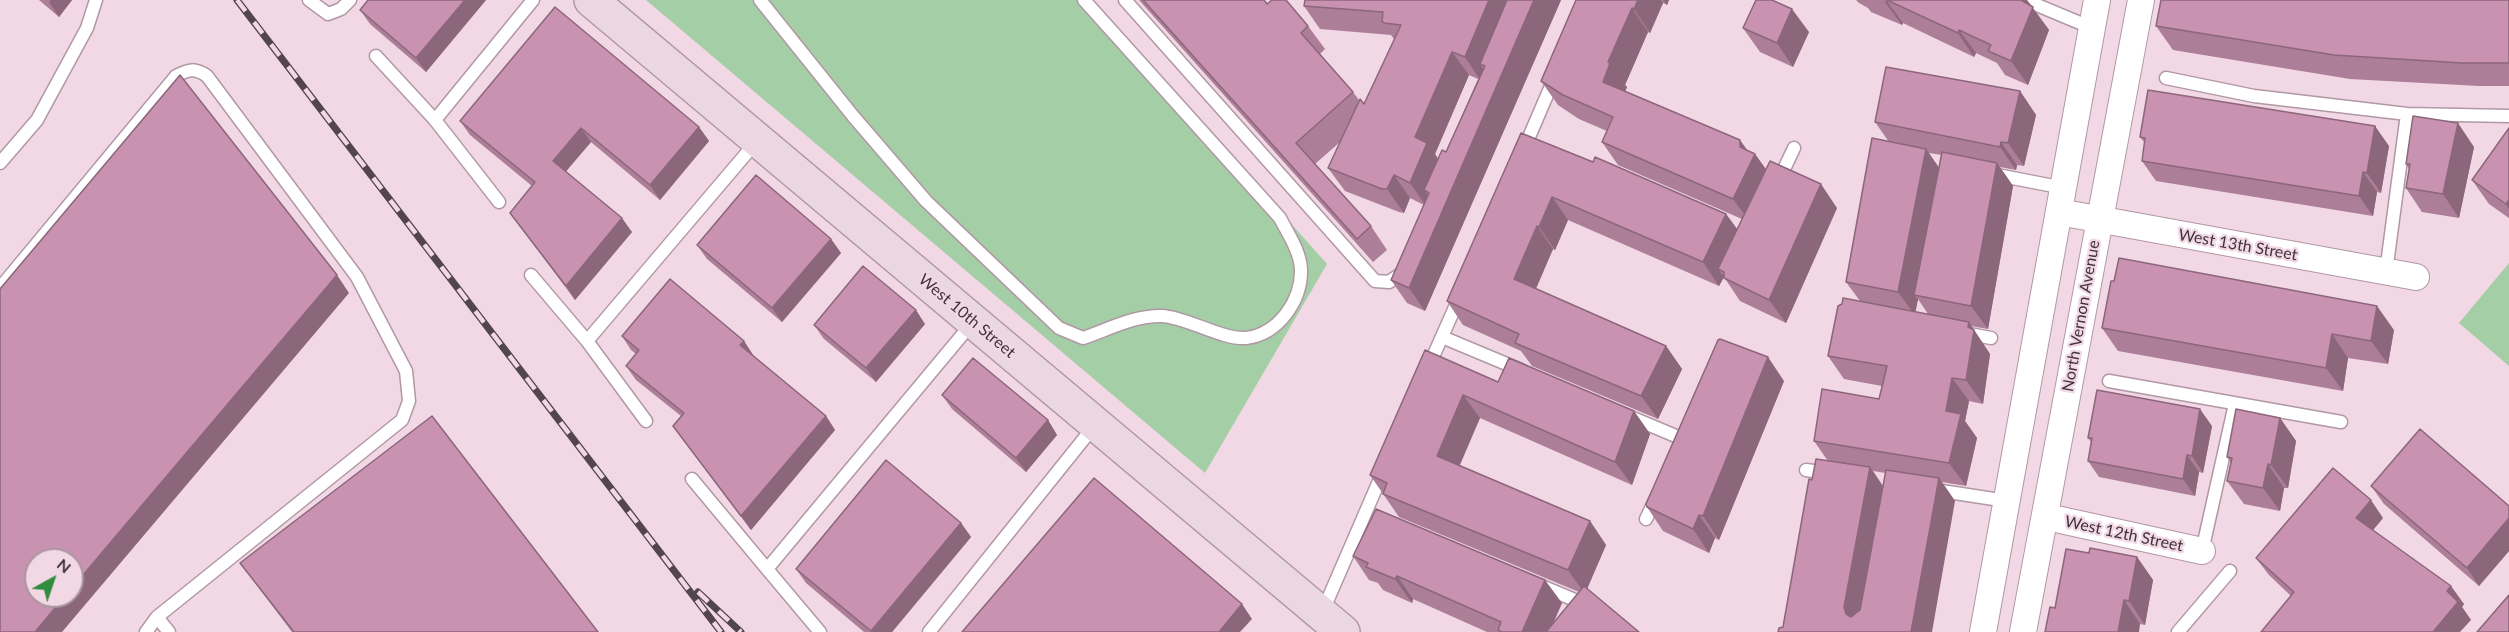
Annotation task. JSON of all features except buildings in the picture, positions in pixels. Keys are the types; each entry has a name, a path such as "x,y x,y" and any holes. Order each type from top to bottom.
{"street":[{"name":"West 10th Street","path":"591,0 1332,623"},
{"path":"1983,632 2097,0"},
{"name":"North Vernon Avenue","path":"2023,632 2047,517 2098,219 2141,0"},
{"name":"West 13th Street","path":"2062,200 2098,219 2416,277"},
{"name":"West 12th Street","path":"2047,517 2202,551"}],"lane":[{"path":"0,163 37,120 87,28 96,0"},
{"path":"309,0 328,14 341,9 350,0"},
{"path":"435,120 532,0"},
{"path":"759,0 853,116 926,201 1059,328 1083,338 1139,319 1162,316 1246,338 1276,325 1289,311 1299,288 1301,268 1296,248 1280,218 1084,0"},
{"path":"1125,0 1375,281 1389,282 1401,276 1413,256"},
{"path":"2025,0 2092,28"},
{"path":"376,56 435,120 500,202"},
{"path":"1516,166 1535,139 1561,63"},
{"path":"0,288 176,76 187,70 198,70 207,76 357,277 406,371 409,401 402,420 157,617 146,632"},
{"path":"2166,78 2254,96 2407,114 2509,116"},
{"path":"2386,272 2407,114"},
{"path":"587,341 758,140"},
{"path":"1774,190 1794,148"},
{"path":"1974,170 2062,200"},
{"path":"531,275 587,341 646,421"},
{"path":"1425,377 1464,286"},
{"path":"766,569 974,321"},
{"path":"1956,332 1991,338"},
{"path":"1442,337 1530,374"},
{"path":"2109,381 2341,422"},
{"path":"2202,551 2235,404"},
{"path":"1617,411 1683,439"},
{"path":"929,632 1096,424"},
{"path":"1332,623 1372,514 1389,458"},
{"path":"1806,470 1840,475"},
{"path":"692,478 820,632"},
{"path":"1918,487 2007,501"},
{"path":"1646,519 1660,489"},
{"path":"2178,632 2230,571"},
{"path":"1528,580 1582,603"},
{"path":"157,617 169,632"}],"green space":[{"path":"646,0 1091,0 1327,264 1205,473"},
{"path":"2509,263 2509,366 2459,323"}],"railway":[{"path":"237,0 721,632"},
{"path":"698,592 741,632"}]}
